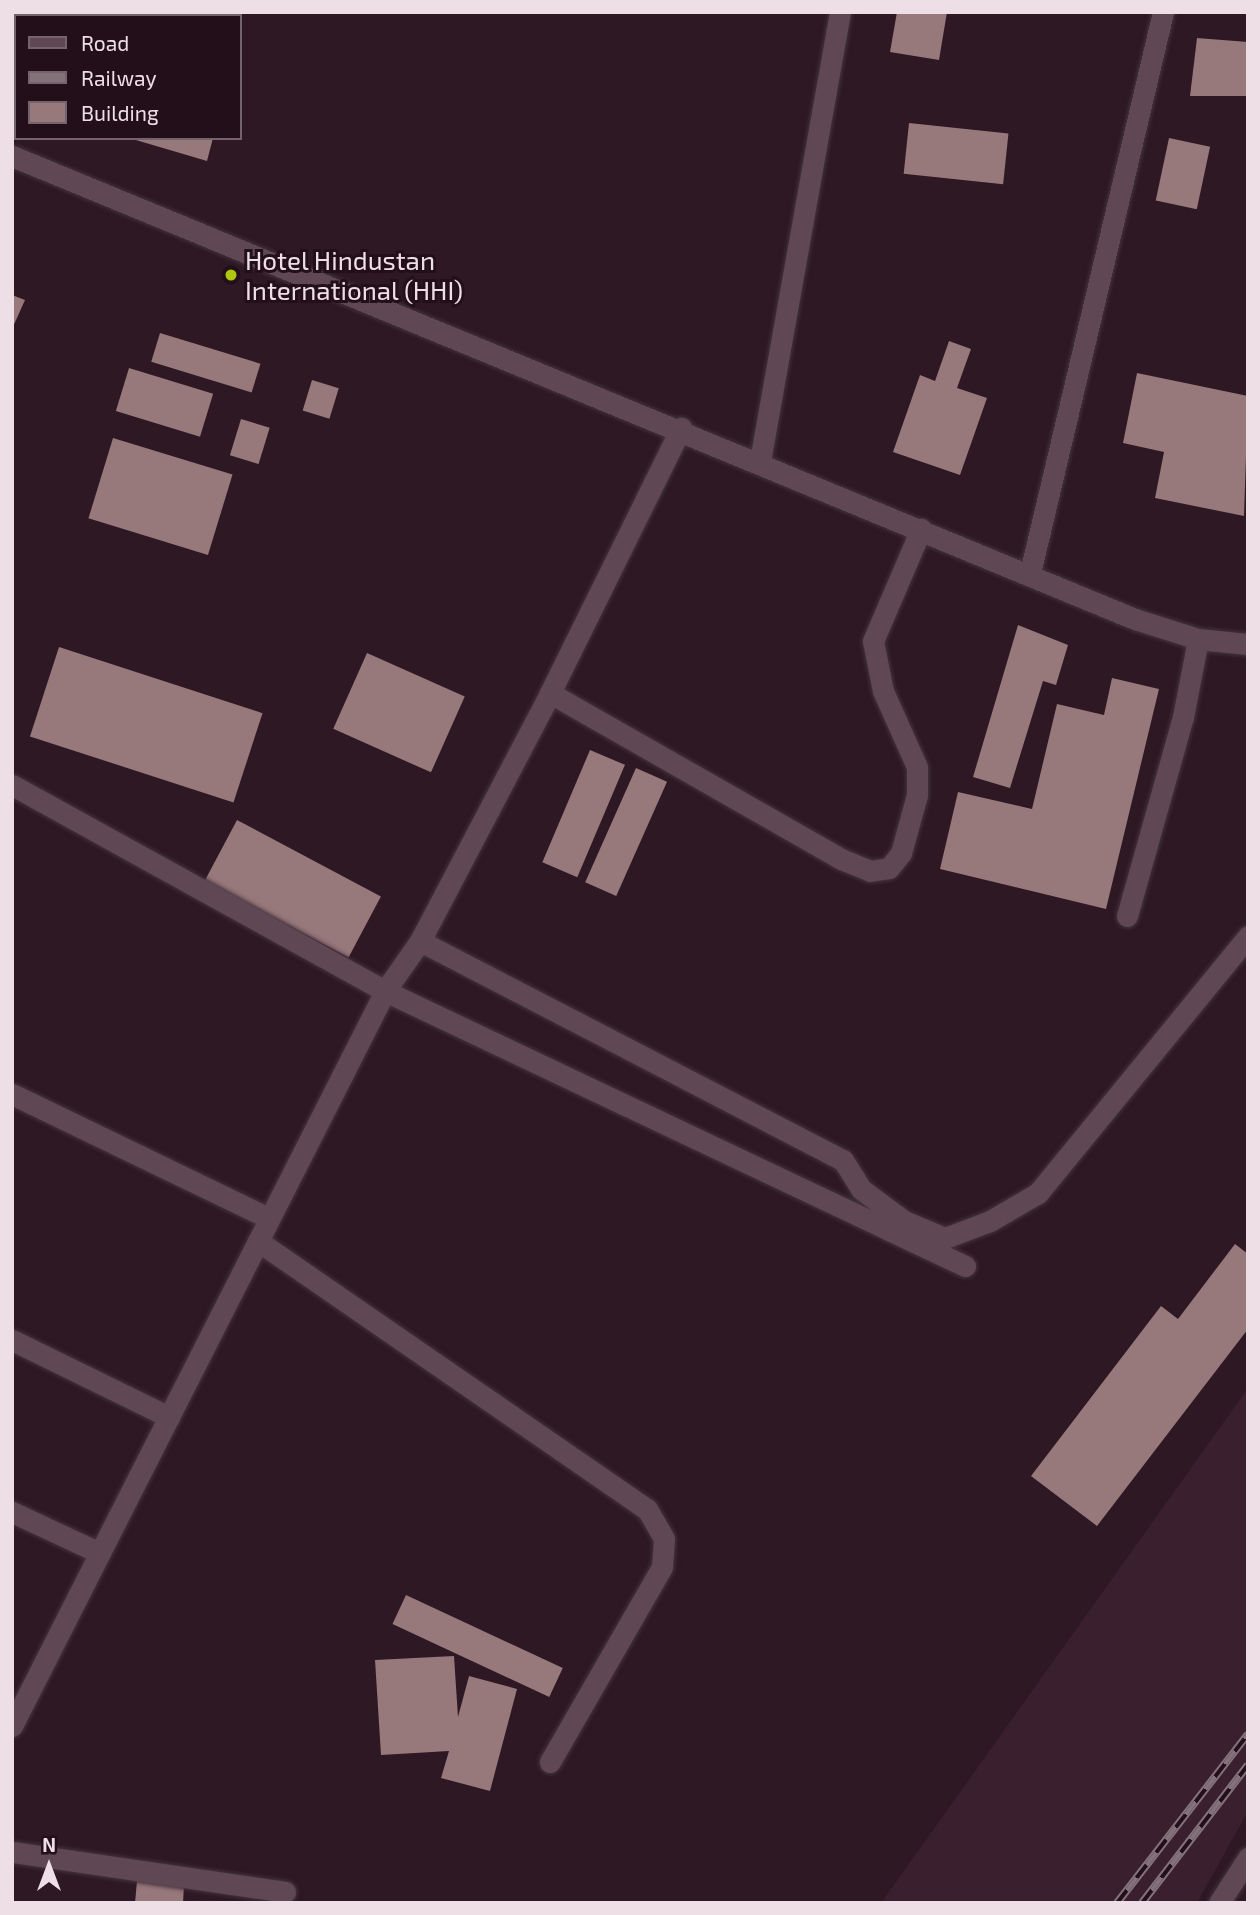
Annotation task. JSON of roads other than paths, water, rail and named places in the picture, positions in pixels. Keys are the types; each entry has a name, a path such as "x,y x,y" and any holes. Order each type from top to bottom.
{"street":[{"path":"760,461 840,12"},
{"path":"1030,573 1163,12"},
{"path":"12,156 681,428 1135,619 1198,639 1248,644"},
{"path":"12,1726 20,1692 100,1553 385,991 420,941 550,692 681,428"},
{"path":"550,692 841,859 870,871 889,868 904,841 917,795 917,767 883,691 873,641 921,529"},
{"path":"1127,916 1183,717 1198,639"},
{"path":"12,785 385,991 965,1266"},
{"path":"420,941 843,1160 861,1189 904,1222 945,1237 990,1222 1038,1193 1248,936"},
{"path":"12,1094 269,1218"},
{"path":"258,1241 647,1509 664,1539 662,1567 550,1762"},
{"path":"12,1340 169,1417"},
{"path":"12,1512 100,1553"},
{"path":"12,1852 285,1892"},
{"path":"1219,1903 1248,1858"}],"railway":[{"path":"1117,1903 1248,1734"},
{"path":"1142,1903 1248,1765"}],"place":[{"name":"Hotel Hindustan International (HHI)","path":"231,275"}]}
